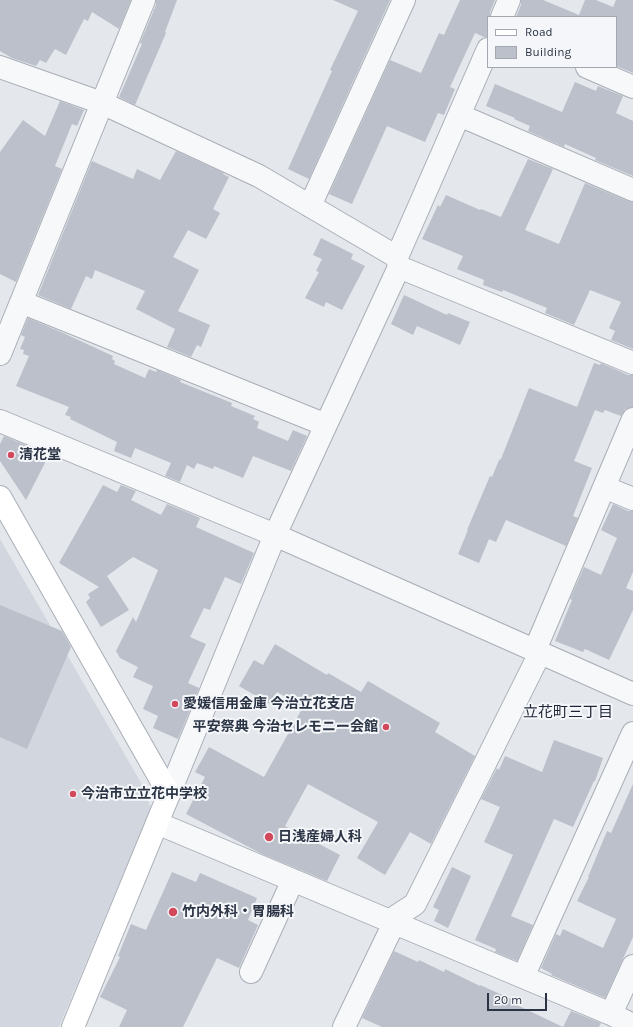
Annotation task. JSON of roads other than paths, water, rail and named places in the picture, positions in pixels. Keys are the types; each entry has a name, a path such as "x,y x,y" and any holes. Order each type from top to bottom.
{"street":[{"path":"0,354 144,0"},
{"path":"310,206 404,0"},
{"path":"502,16 509,0"},
{"path":"73,1027 274,535 326,424 398,262 487,51"},
{"path":"0,67 102,103 259,176 310,206 398,262 633,363"},
{"path":"589,68 633,88"},
{"path":"459,115 633,190"},
{"path":"21,302 326,424"},
{"path":"344,1027 391,922 415,904 538,651 633,419"},
{"path":"0,421 274,535 633,694"},
{"path":"604,487 633,499"},
{"path":"0,497 169,794"},
{"path":"523,977 633,733"},
{"path":"157,823 611,1014 633,1025"},
{"path":"251,972 293,880"},
{"path":"611,1014 633,966"}],"place":[{"name":"清花堂","path":"11,455"},
{"name":"愛媛信用金庫 今治立花支店","path":"175,704"},
{"name":"平安祭典 今治セレモニー会館","path":"386,727"},
{"name":"今治市立立花中学校","path":"73,794"},
{"name":"日浅産婦人科","path":"269,837"},
{"name":"竹内外科・胃腸科","path":"173,912"}],"district":[{"name":"立花町三丁目","path":"568,713"}]}
